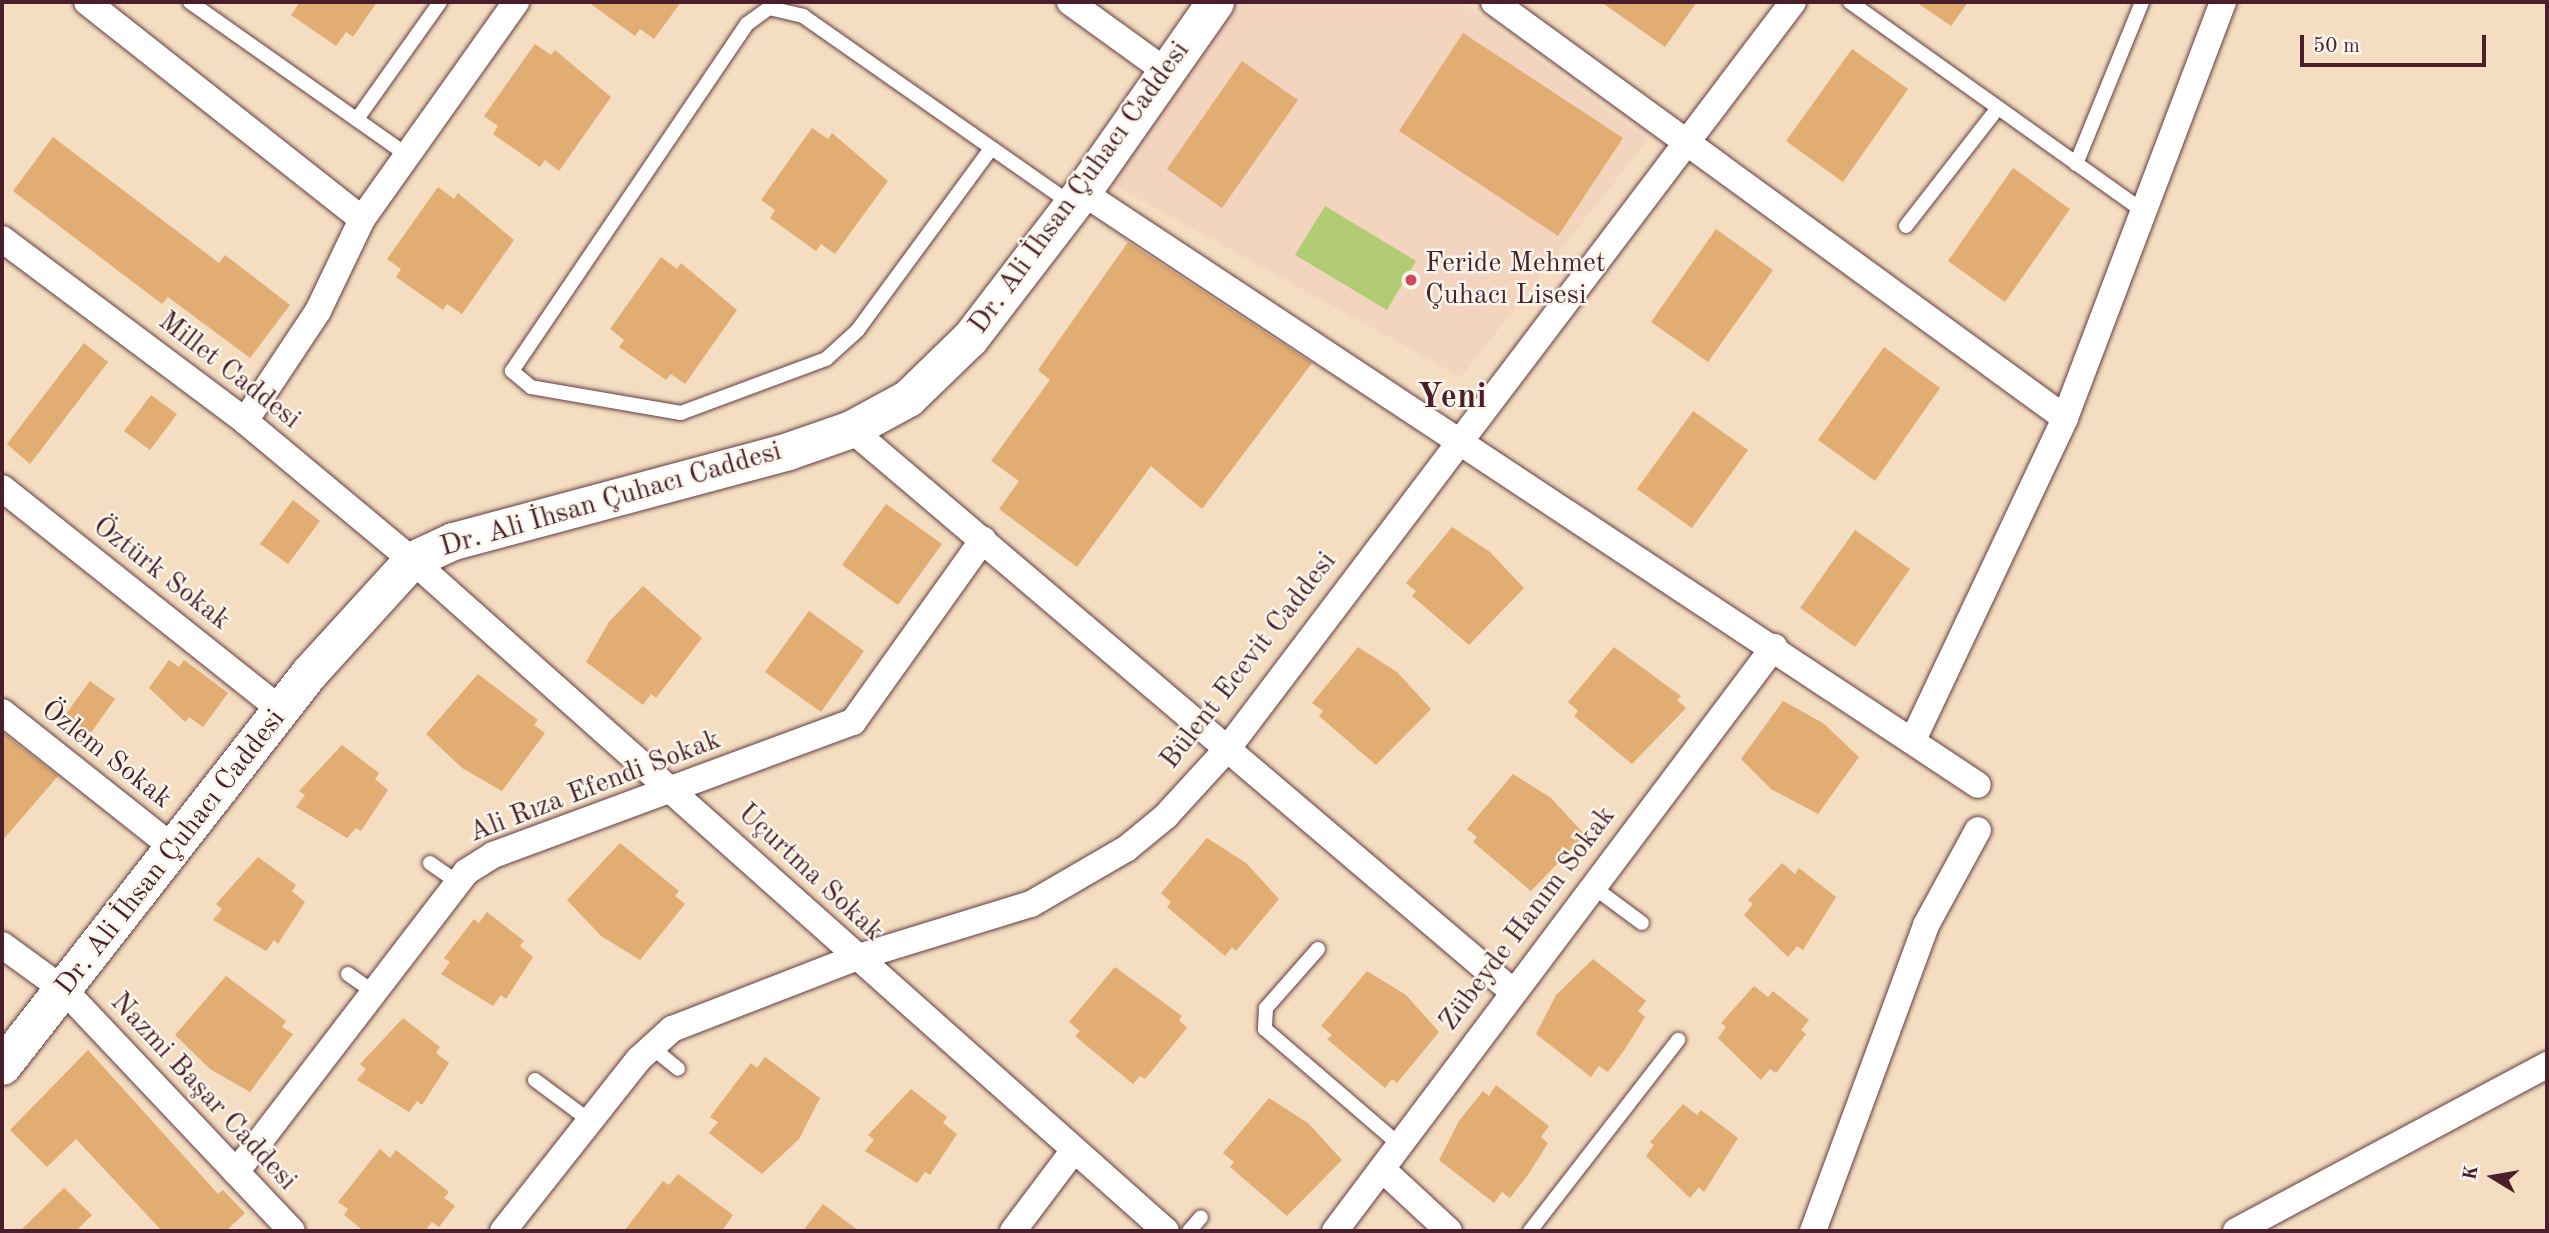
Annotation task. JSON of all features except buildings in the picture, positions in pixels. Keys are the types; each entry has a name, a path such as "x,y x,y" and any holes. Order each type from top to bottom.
{"street":[{"path":"87,2 362,219"},
{"path":"245,421 318,311 362,219 516,2"},
{"path":"1070,2 1168,73"},
{"name":"Dr. Ali İhsan Çuhacı Caddesi","path":"2,1066 65,991 171,846 281,710 412,560 453,541 851,429 908,398 942,368 1077,199 1168,73 1215,2"},
{"path":"1494,2 2065,418"},
{"name":"Bülent Ecevit Caddesi","path":"503,1231 650,1046 686,1023 855,958 993,919 1084,877 1166,816 1228,748 1458,436 1793,2"},
{"path":"1913,740 2065,418 2223,2"},
{"path":"1077,199 1458,436 1978,785"},
{"name":"Millet Caddesi","path":"2,239 245,421 412,560"},
{"path":"851,429 1512,991"},
{"name":"Öztürk Sokak","path":"2,488 281,710"},
{"name":"Ali Rıza Efendi Sokak","path":"236,1172 457,882 493,855 853,722 983,540"},
{"name":"Uçurtma Sokak","path":"412,560 673,790 855,958 1166,1231"},
{"name":"Zübeyde Hanım Sokak","path":"1335,1231 1512,991 1774,647"},
{"name":"Özlem Sokak","path":"2,712 171,846"},
{"path":"1813,1231 1921,936 1978,830"},
{"name":"Nazmi Başar Caddesi","path":"2,945 65,991 292,1231"},
{"path":"2236,1231 2547,1065"},
{"path":"1013,1231 1074,1150"},
{"path":"1382,1169 1449,1231"}],"lane":[{"path":"190,2 407,155"},
{"path":"357,119 440,2"},
{"path":"1850,2 2142,210"},
{"path":"2076,164 2142,2"},
{"path":"990,150 858,330 825,359 681,413 531,387 512,371 747,24 769,8 803,16 990,150 1077,199"},
{"path":"1906,226 1997,109"},
{"path":"430,863 457,882"},
{"path":"1592,886 1642,923"},
{"path":"1318,949 1266,1008 1265,1029 1400,1144"},
{"path":"348,974 372,991"},
{"path":"1530,1231 1678,1040"},
{"path":"650,1046 678,1069"},
{"path":"535,1080 590,1121"},
{"path":"1189,1231 1200,1217"}],"shaded area":[{"name":"Feride Mehmet Çuhacı Lisesi","path":"1237,2 1460,2 1647,140 1461,377 1109,182"}],"green space":[{"path":"1325,206 1416,261 1387,310 1295,255"}],"place":[{"name":"Feride Mehmet Çuhacı Lisesi","path":"1411,280"}],"district":[{"name":"Yeni","path":"1452,398"}]}
